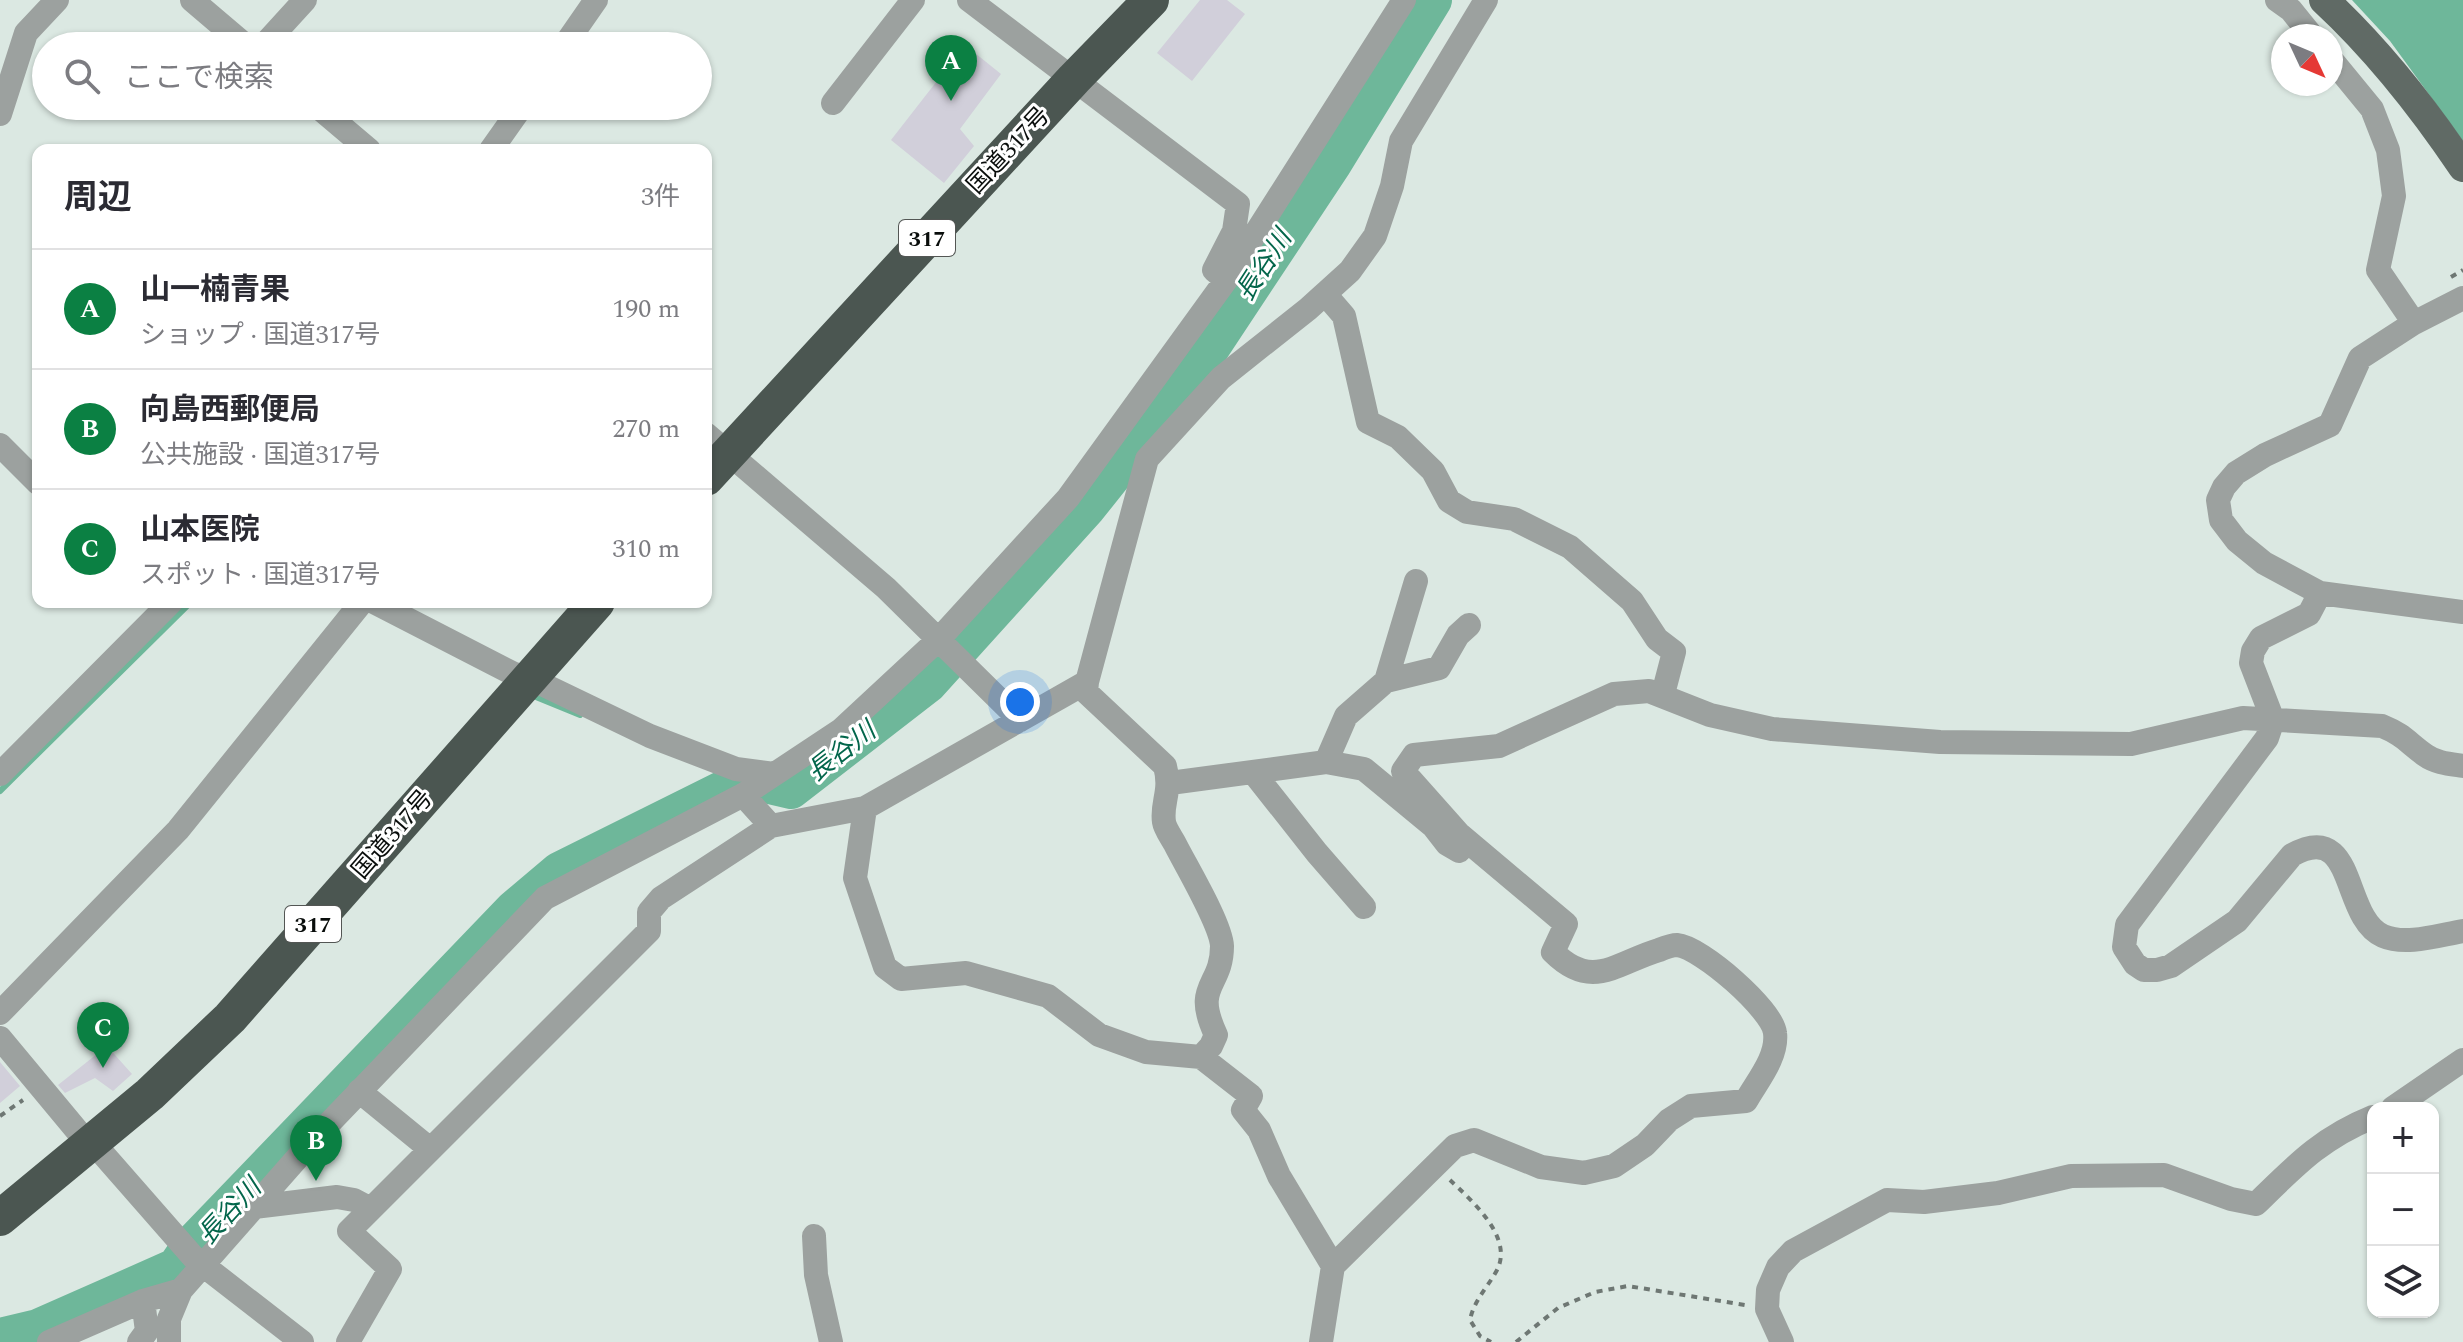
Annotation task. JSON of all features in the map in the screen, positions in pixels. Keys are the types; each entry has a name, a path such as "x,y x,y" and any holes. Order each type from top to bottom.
{"highway":[{"path":"1074,79 1136,0"},
{"name":"国道317号","path":"714,455 1151,0"},
{"name":"国道317号","path":"0,1218 150,1094 230,1018 592,608"}],"main road":[{"path":"2324,0 2352,26 2409,90 2463,167"}],"street":[{"path":"0,114 26,33 57,0"},
{"path":"192,0 230,32"},
{"path":"276,32 305,0"},
{"path":"574,32 596,0"},
{"path":"833,103 913,0"},
{"path":"969,0 1238,204 1234,231 1214,270 1226,280"},
{"path":"169,1342 169,1319 181,1290 359,1091 545,898 743,795 841,730 942,643 1068,498 1226,280 1404,0"},
{"path":"1201,1057 1216,1035 1206,1014 1206,995 1218,968 1222,945 1215,923 1164,822 1170,783 1165,766 1086,692 1147,459 1221,378 1350,271 1375,236 1392,186 1401,141 1486,0"},
{"path":"2277,0 2302,24"},
{"path":"2343,74 2372,109 2388,150 2394,196 2378,270 2422,319"},
{"path":"334,120 362,144"},
{"path":"495,144 512,120"},
{"path":"1325,294 1344,316 1368,422 1398,437 1416,453 1433,471 1449,501 1467,512 1514,519 1570,547 1632,601 1657,639 1674,652 1663,694"},
{"path":"2463,298 2422,319 2360,358 2330,425 2265,455 2236,473 2218,500 2221,520 2237,541 2264,563 2320,593 2463,612"},
{"path":"0,445 32,477"},
{"path":"714,455 886,588 985,682 1020,720"},
{"path":"1386,681 1416,581"},
{"path":"2320,593 2309,614 2261,638 2253,651 2251,663 2273,720 2267,738 2127,925 2124,947 2135,964 2144,970 2171,966 2237,921 2292,855 2305,848 2327,848 2338,857 2365,922 2380,935 2396,940 2463,931"},
{"path":"0,774 162,608"},
{"path":"0,1013 178,830 357,608"},
{"path":"385,608 441,638 690,753 736,769 774,774"},
{"path":"1326,762 1346,716 1386,681 1439,668 1458,635 1469,625"},
{"path":"348,1342 390,1269 349,1231 649,931 649,912 661,898 771,826 865,808 1087,682"},
{"path":"1321,1342 1333,1266 1455,1146 1474,1140 1541,1167 1584,1173 1614,1166 1645,1145 1669,1120 1691,1106 1746,1101 1772,1056 1776,1035 1771,1019 1764,1010 1698,952 1676,945 1618,968 1587,973 1567,966 1553,952 1566,924 1459,834 1403,771 1414,755 1499,746 1614,694 1649,691 1710,715 1772,729 1940,742 2131,744 2243,718 2382,726 2402,734 2426,756 2439,763 2463,766"},
{"path":"1170,783 1326,762 1364,769 1433,826 1447,844 1459,851 1462,847 1459,834"},
{"path":"1253,772 1364,907"},
{"path":"743,795 771,826"},
{"path":"865,808 855,878 885,967 901,979 966,973 1035,992 1048,996 1099,1035 1146,1052 1201,1057 1251,1096 1243,1110 1259,1130 1279,1176 1333,1266"},
{"path":"0,1038 89,1145 103,1154 203,1266 302,1342"},
{"path":"2402,1102 2463,1060"},
{"path":"359,1091 430,1149"},
{"path":"1782,1342 1767,1309 1768,1290 1778,1267 1793,1251 1887,1200 1924,1202 1998,1193 2071,1176 2164,1175 2231,1199 2256,1204 2312,1149 2346,1128 2367,1119"},
{"path":"254,1207 337,1197 354,1200 371,1209"},
{"path":"814,1236 816,1275 831,1342"},
{"path":"49,1342 143,1301 181,1290"},
{"path":"139,1342 147,1331 143,1301"}],"path":[{"path":"0,1116 41,1087"},
{"path":"1434,1164 1479,1208 1502,1251 1499,1267 1473,1307 1470,1320 1480,1336 1491,1342"},
{"path":"1516,1342 1558,1308 1595,1292 1628,1286 1767,1309"}],"shaded area":[{"path":"2352,0 2463,0 2463,141 2390,41"}],"building":[{"path":"1200,0 1227,0 1245,14 1192,81 1157,53"},
{"path":"965,45 1001,74 960,129 974,146 944,183 891,140"},
{"path":"107,1046 132,1074 113,1091 95,1078 65,1093 58,1085"},
{"path":"0,1062 20,1086 0,1103"}],"waterway":[{"name":"長谷川","path":"0,1337 38,1328 176,1267 191,1245 514,909 559,871 744,779 791,790 928,684 1087,508 1193,375 1332,165 1433,0"},
{"path":"0,791 185,608"},
{"path":"531,695 580,715"}],"place":[{"name":"山一楠青果","path":"951,101"},
{"name":"山本医院","path":"103,1068"},
{"name":"向島西郵便局","path":"316,1181"}]}
